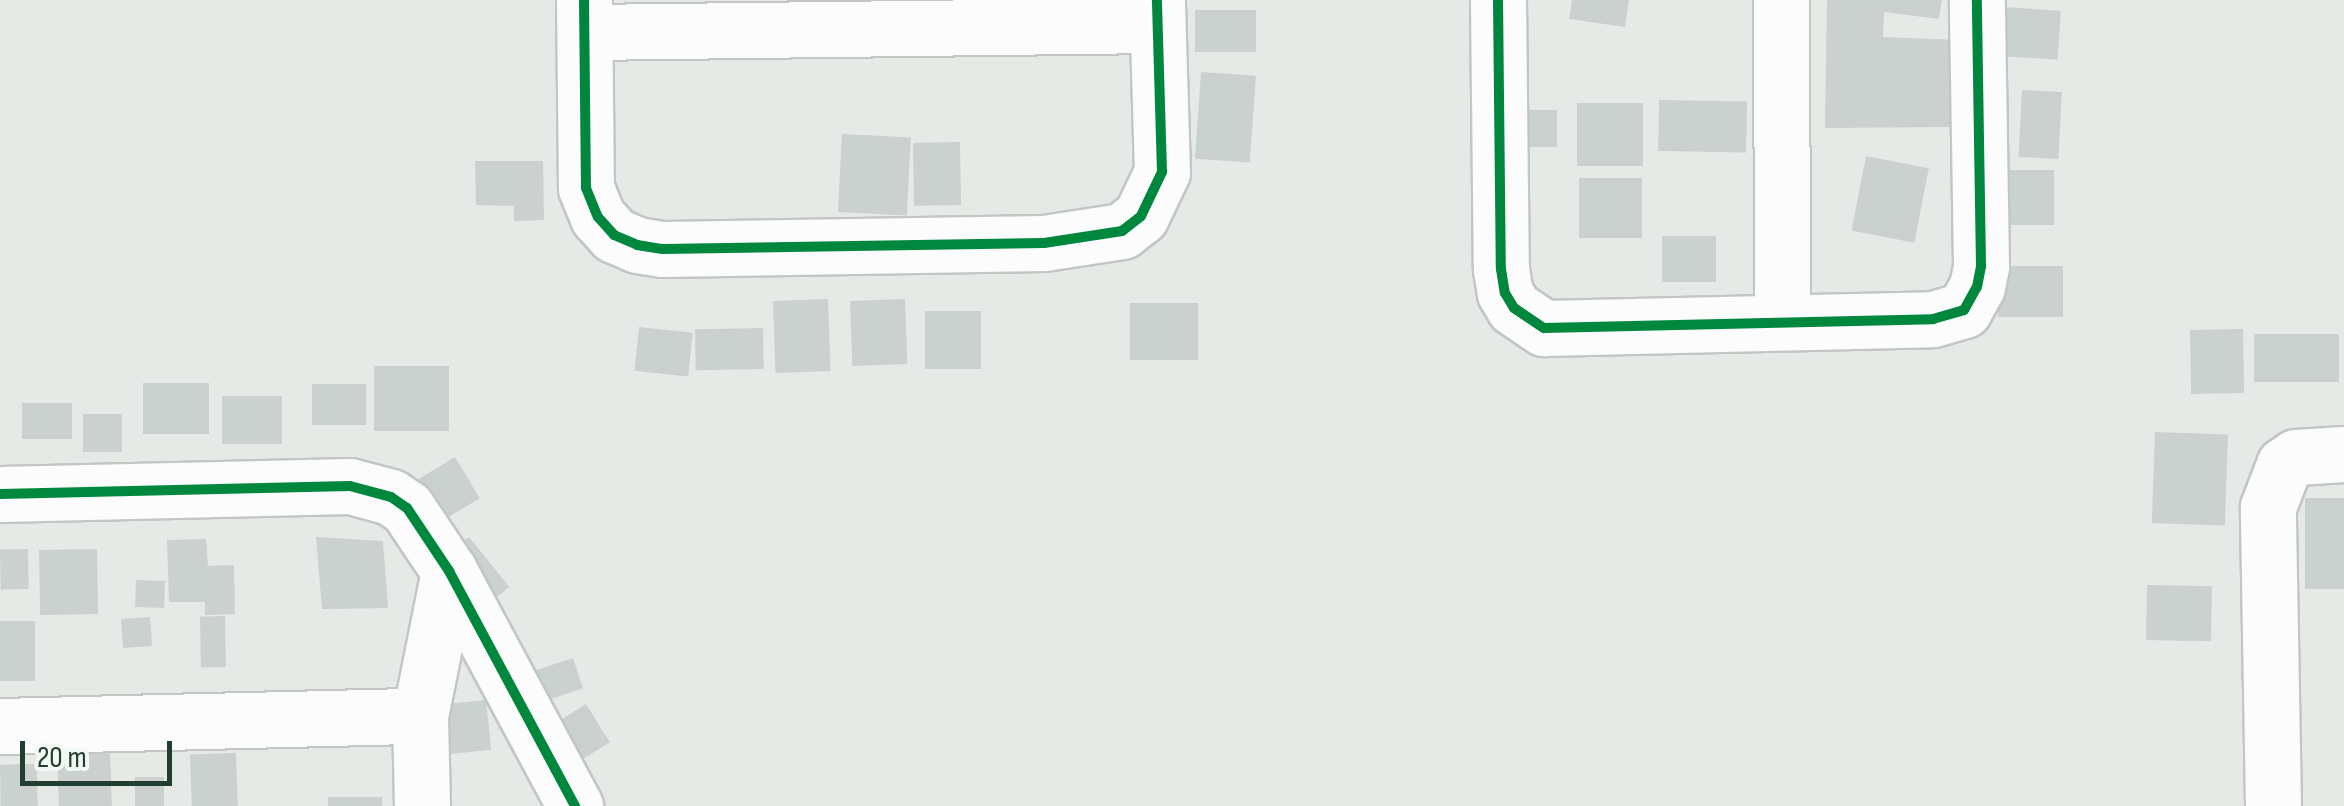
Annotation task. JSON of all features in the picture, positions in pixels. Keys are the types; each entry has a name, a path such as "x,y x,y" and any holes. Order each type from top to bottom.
{"street":[{"path":"1498,0 1505,294 1514,308 1544,328 1932,318 1964,310 1972,300 1981,266 1977,0"},
{"path":"1781,0 1782,319"},
{"path":"1157,12 1162,172 1141,216 1122,231 1098,238 1044,243 701,248 637,245 614,235 598,216 586,188 584,16 1157,12"},
{"path":"2273,806 2268,507 2274,481 2296,457 2344,454"},
{"path":"0,494 350,486 376,490 407,508 449,571 574,806"},
{"path":"422,806 420,716 449,571"},
{"path":"0,726 420,716"}],"building":[{"path":"1572,0 1629,0 1625,27 1569,19"},
{"path":"1827,0 1942,0 1939,19 1884,12 1883,37 1957,40 1954,127 1825,128"},
{"path":"2005,7 2061,11 2057,60 2002,56"},
{"path":"1195,10 1256,10 1256,52 1195,52"},
{"path":"1201,72 1256,76 1250,163 1195,159"},
{"path":"2022,90 2062,92 2058,159 2018,157"},
{"path":"1659,100 1747,102 1746,153 1658,151"},
{"path":"1577,103 1643,103 1643,166 1577,166"},
{"path":"1529,110 1557,110 1557,147 1529,147"},
{"path":"842,134 911,138 907,216 838,212"},
{"path":"960,142 961,205 914,206 913,143"},
{"path":"1866,156 1929,168 1914,243 1851,231"},
{"path":"475,161 543,161 544,220 514,221 514,206 476,205"},
{"path":"1996,170 2054,170 2054,225 1996,225"},
{"path":"1579,178 1642,178 1642,238 1579,238"},
{"path":"1662,236 1716,236 1716,282 1662,282"},
{"path":"1998,266 2063,266 2063,317 1998,317"},
{"path":"828,299 831,371 776,373 773,301"},
{"path":"905,299 907,364 852,366 850,301"},
{"path":"1130,303 1198,303 1198,360 1130,360"},
{"path":"925,311 981,311 981,369 925,369"},
{"path":"639,327 693,333 688,376 634,371"},
{"path":"763,328 764,369 696,370 695,329"},
{"path":"2243,329 2244,393 2191,394 2190,330"},
{"path":"2254,334 2339,334 2339,382 2254,382"},
{"path":"374,366 449,366 449,431 374,431"},
{"path":"143,383 209,383 209,434 143,434"},
{"path":"312,384 366,384 366,425 312,425"},
{"path":"222,396 282,396 282,444 222,444"},
{"path":"22,403 72,403 72,439 22,439"},
{"path":"83,414 122,414 122,452 83,452"},
{"path":"2155,432 2228,435 2225,525 2152,523"},
{"path":"455,457 480,498 443,520 418,479"},
{"path":"2305,498 2344,498 2344,589 2305,589"},
{"path":"316,537 383,541 388,608 322,609"},
{"path":"469,537 509,587 489,603 449,553"},
{"path":"206,539 208,566 234,565 235,614 205,615 205,602 169,602 167,540"},
{"path":"0,549 28,549 29,589 1,589"},
{"path":"97,549 98,614 40,615 39,550"},
{"path":"136,580 165,581 164,608 135,607"},
{"path":"2147,585 2212,586 2211,641 2146,640"},
{"path":"200,616 225,616 226,667 201,667"},
{"path":"150,617 152,646 123,648 121,619"},
{"path":"0,621 35,621 35,681 0,681"},
{"path":"573,658 583,688 544,701 534,671"},
{"path":"486,700 491,750 448,754 443,704"},
{"path":"586,704 610,742 579,761 555,723"},
{"path":"110,752 112,806 59,806 57,754"},
{"path":"236,753 238,806 192,806 190,755"},
{"path":"37,764 38,806 1,806 0,765"},
{"path":"135,777 164,777 164,806 135,806"},
{"path":"328,797 382,797 382,806 328,806"}],"cycle path":[{"path":"584,0 586,188 598,217 614,235 637,245 663,249 1044,243 1122,231 1141,216 1162,172 1157,0"},
{"path":"1498,0 1501,269 1505,293 1514,308 1544,328 1933,319 1964,310 1977,287 1981,266 1977,0"},
{"path":"0,494 350,486 391,497 407,508 449,571 575,806"}]}
